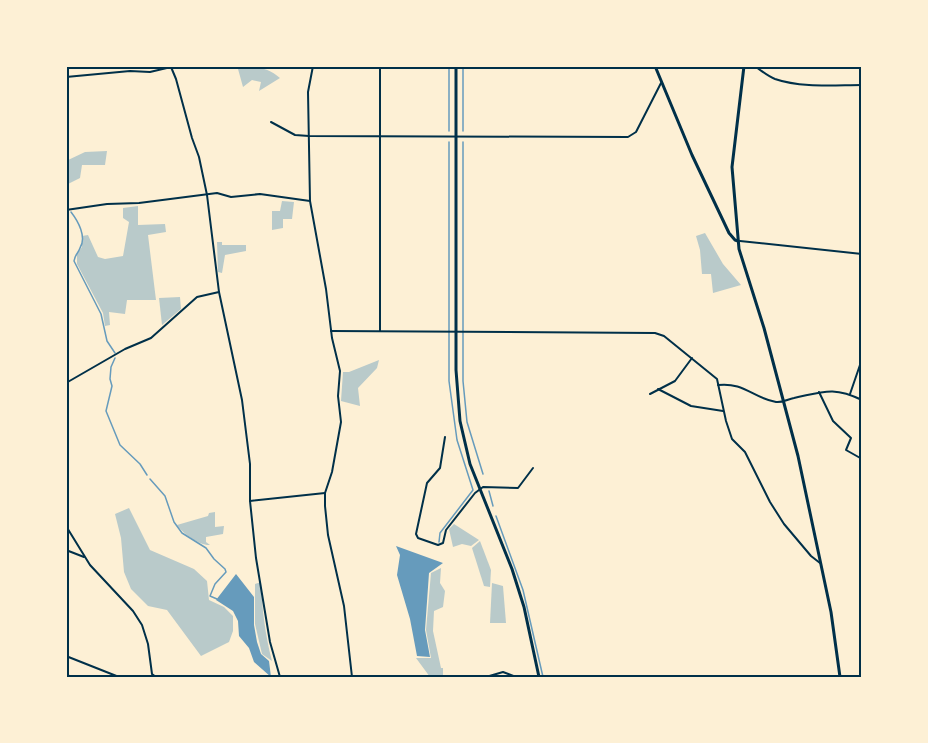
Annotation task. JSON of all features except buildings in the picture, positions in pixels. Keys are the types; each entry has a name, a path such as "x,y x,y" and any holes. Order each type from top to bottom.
{"street":[{"path":"313,66 308,92 310,201 326,288 331,331 340,371 338,396 341,422 332,472 325,493 328,535 342,596 352,677"},
{"path":"380,66 380,331"},
{"path":"456,66 461,332 456,370 459,414 470,464 512,569 524,607 539,677"},
{"path":"656,66 693,155 729,233 735,240 862,254"},
{"path":"744,66 732,167 738,241 784,400 833,623 840,677"},
{"path":"754,66 771,78 801,84 862,85"},
{"path":"66,77 130,71 150,72 171,67 176,79 192,140 199,157 207,195 219,292 242,400 250,464 250,501 256,558 280,677"},
{"path":"270,122 295,135 309,136 628,137 636,132 662,82"},
{"path":"66,210 223,193 231,197 260,194 310,201"},
{"path":"66,383 125,348 151,338 197,297 219,292"},
{"path":"331,331 658,334 667,337 714,375 730,435 745,452 770,502 784,524 811,556 821,564"},
{"path":"850,394 861,362 862,346"},
{"path":"650,394 675,381 692,358"},
{"path":"718,385 738,386 780,402 834,390 862,400"},
{"path":"658,389 690,406 723,411"},
{"path":"819,392 833,421 851,438 846,450 862,459"},
{"path":"445,437 440,468 426,488 416,537 438,544 443,543 446,530 480,489 486,486 518,488 533,468"},
{"path":"250,501 325,493"},
{"path":"66,526 84,557 133,611 142,625 148,644 152,674 156,677"},
{"path":"66,550 84,557"},
{"path":"66,656 119,677"},
{"path":"486,677 503,672 516,677"},
{"path":"66,673 70,677"}],"shaded area":[{"path":"234,66 264,69 280,78 259,91 261,82 252,80 243,87 238,69"},
{"path":"107,151 105,165 82,165 80,178 66,185 66,161 85,152"},
{"path":"282,201 294,202 292,219 283,219 283,228 272,230 272,211 280,211"},
{"path":"138,206 138,225 165,224 166,232 148,235 156,300 127,300 125,314 109,312 110,325 105,326 103,313 77,264 77,254 82,247 82,236 88,235 98,257 105,259 123,256 129,222 123,218 123,208"},
{"path":"705,233 723,264 741,285 713,293 711,274 702,274 696,236"},
{"path":"217,242 222,242 222,245 246,245 246,251 225,255 222,273 218,272"},
{"path":"180,297 181,309 162,325 159,298"},
{"path":"379,360 377,368 358,388 360,406 341,401 343,372 349,372"},
{"path":"129,508 150,550 194,569 207,581 209,600 224,607 233,616 233,631 229,642 201,656 167,610 148,606 131,589 124,572 121,538 115,514"},
{"path":"215,512 215,527 224,526 223,534 206,537 206,542 210,545 192,539 177,525 208,516 209,513"},
{"path":"454,524 479,540 471,546 462,544 453,547 449,529"},
{"path":"480,541 491,570 490,587 484,586 472,548"},
{"path":"441,568 440,583 445,591 443,607 434,611 433,631 441,668 443,668 443,677 430,677 416,658 431,658 426,630 431,573"},
{"path":"261,582 264,622 272,661 262,654 255,624 255,584"},
{"path":"492,583 503,586 506,623 490,623"}],"water":[{"path":"396,546 443,563 429,573 425,630 430,657 417,656 410,619 397,575 400,555"},
{"path":"236,574 254,597 254,625 257,642 261,654 269,661 271,677 254,662 249,648 239,636 238,621 233,611 216,600"}],"waterway":[{"path":"449,66 449,131"},
{"path":"463,66 463,131"},
{"path":"439,542 440,533 473,490 457,440 449,381 449,142"},
{"path":"463,142 463,381 467,422 483,474"},
{"path":"71,212 79,224 83,239 74,261 101,314 107,341 115,353"},
{"path":"115,358 111,367 112,386 106,411 120,445 140,464 147,475"},
{"path":"150,479 165,496 174,522 182,533 206,548 225,569 226,572 215,584 210,596 217,599"},
{"path":"489,491 493,506"},
{"path":"496,516 523,590 543,677"}]}
